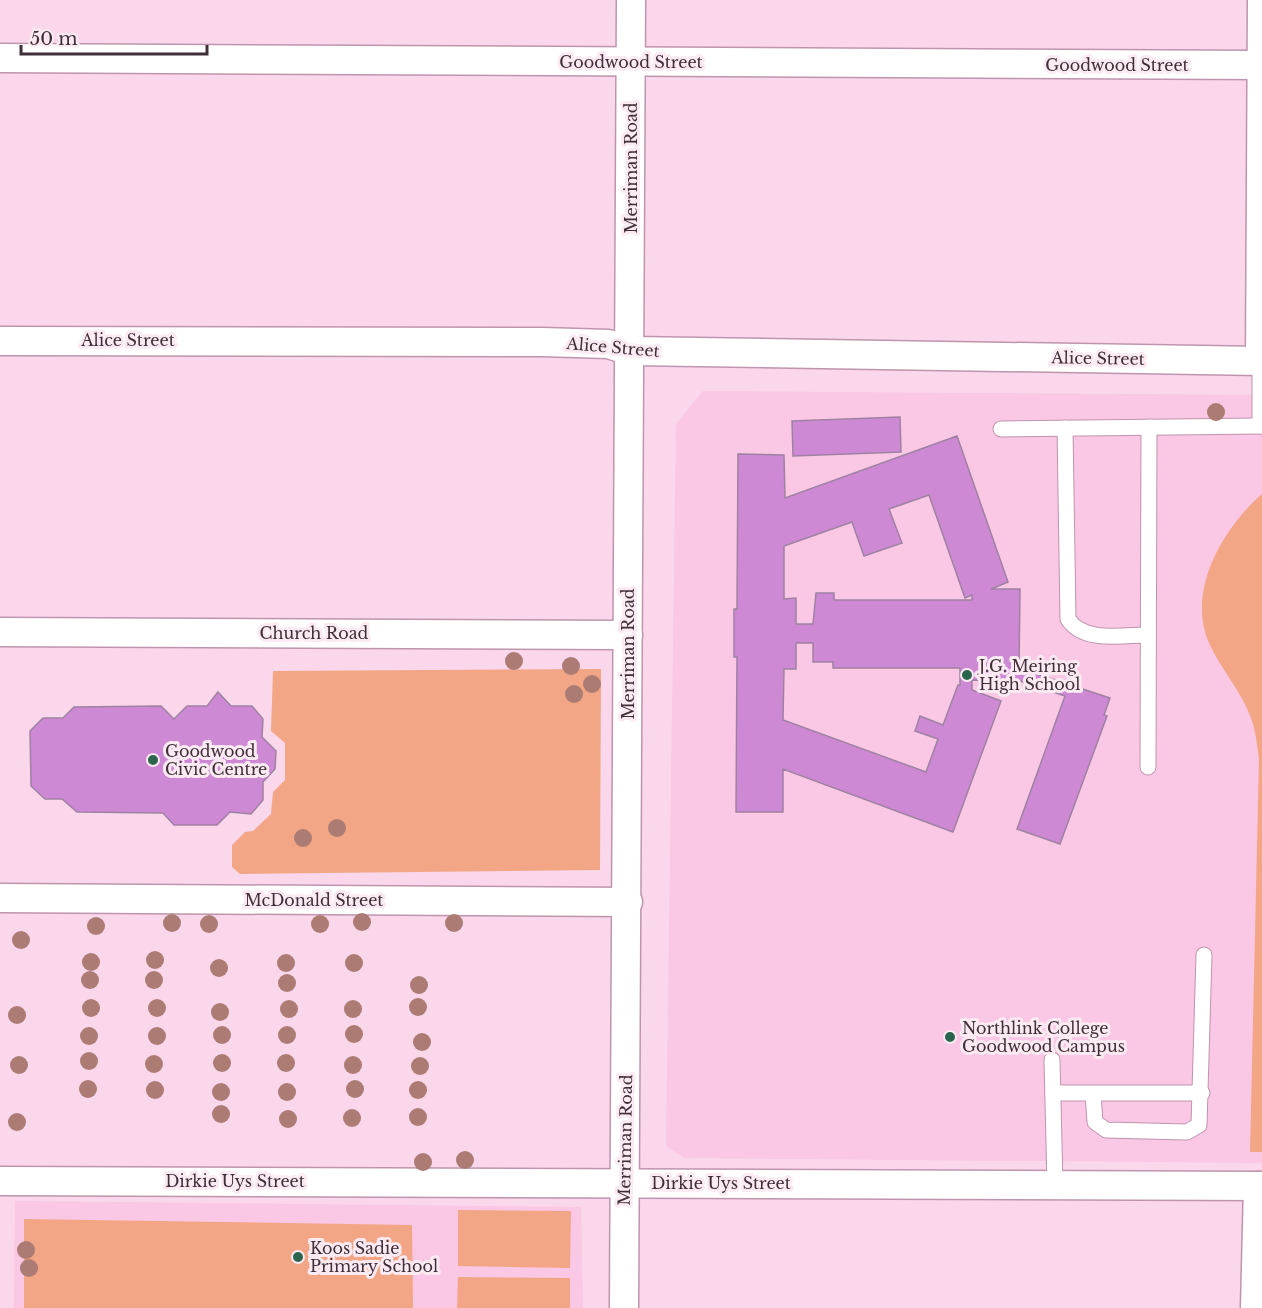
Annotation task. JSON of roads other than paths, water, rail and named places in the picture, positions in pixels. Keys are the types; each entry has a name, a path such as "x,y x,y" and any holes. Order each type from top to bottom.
{"street":[{"name":"Merriman Road","path":"624,1308 631,351 631,0"},
{"path":"1261,361 1262,0"},
{"name":"Goodwood Street","path":"0,58 1261,65"},
{"name":"Alice Street","path":"0,341 542,342 608,344 631,351 1261,361"},
{"name":"Church Road","path":"0,632 628,635"},
{"name":"McDonald Street","path":"0,898 628,902"},
{"name":"Dirkie Uys Street","path":"0,1181 1260,1186"},
{"path":"1255,1308 1260,1186"}],"lane":[{"path":"1001,429 1261,426 1261,361"},
{"path":"1148,767 1149,427"},
{"path":"1065,428 1068,619 1076,630 1088,634 1148,635"},
{"path":"1093,1094 1095,1122 1106,1130 1187,1131 1199,1125 1202,1093 1204,954"},
{"path":"1052,1060 1055,1185"},
{"path":"1053,1094 1202,1093"}],"place":[{"name":"J.G. Meiring High School","path":"967,675"},
{"name":"Goodwood Civic Centre","path":"153,760"},
{"name":"Northlink College Goodwood Campus","path":"950,1037"},
{"name":"Koos Sadie Primary School","path":"298,1257"}]}
